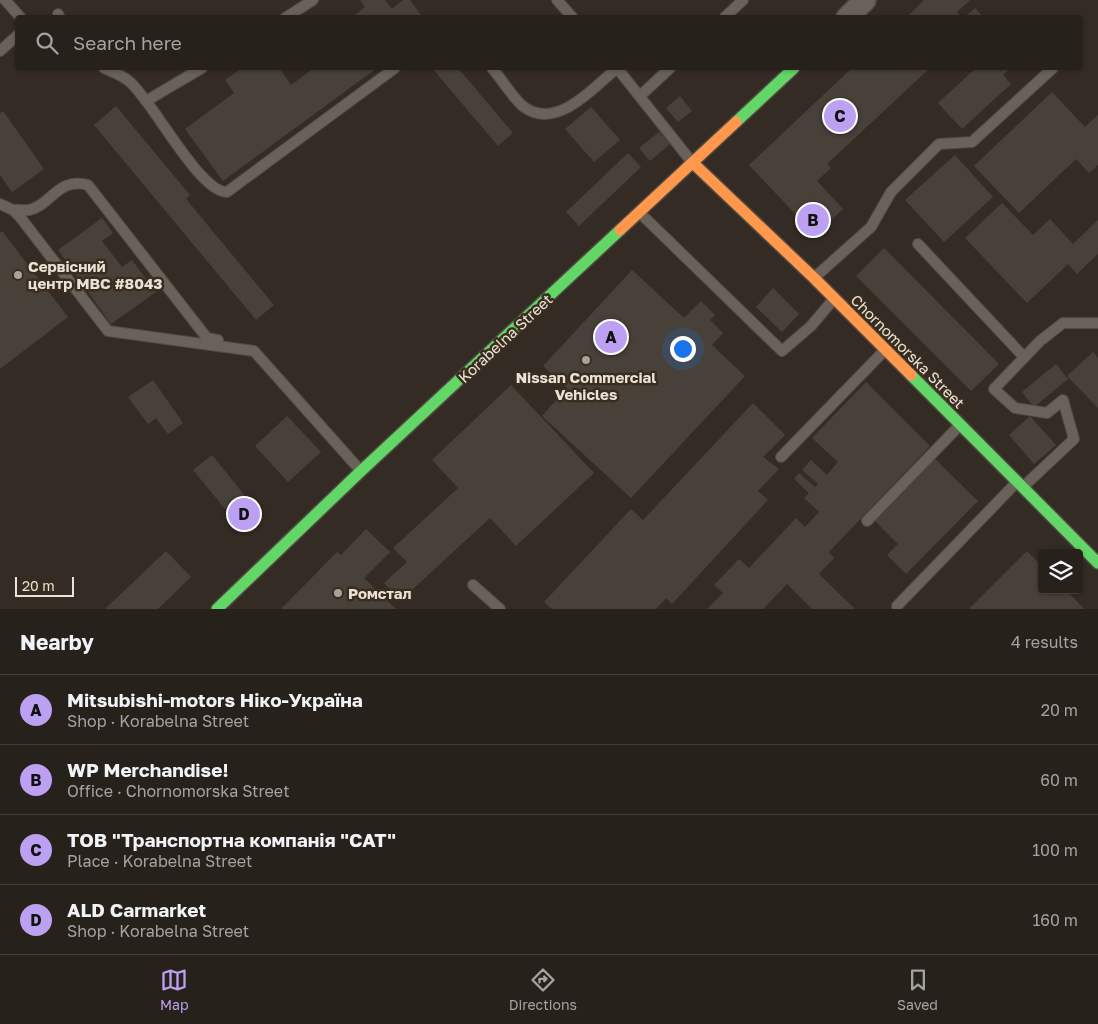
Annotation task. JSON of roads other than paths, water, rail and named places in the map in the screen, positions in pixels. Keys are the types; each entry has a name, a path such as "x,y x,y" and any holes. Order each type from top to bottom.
{"street":[{"path":"850,15 865,0"},
{"name":"Korabelna Street","path":"217,609 361,471 792,70"},
{"name":"Chornomorska Street","path":"693,163 814,278 1098,563"}],"lane":[{"path":"5,0 18,15"},
{"path":"290,15 313,0"},
{"path":"558,0 570,15"},
{"path":"727,15 743,0"},
{"path":"0,51 15,38"},
{"path":"108,70 131,82 203,179 219,192 227,192 392,70"},
{"path":"146,101 199,70"},
{"path":"494,70 524,107 548,114 573,105 615,70"},
{"path":"619,70 693,163"},
{"path":"640,96 668,70"},
{"path":"814,278 871,227 891,192 940,144 972,142 1051,70"},
{"path":"0,204 14,210 27,211 35,208 60,188 75,183 88,185 207,338 248,345 361,471"},
{"path":"14,210 108,331 254,351"},
{"path":"640,213 782,352 811,326 834,298"},
{"path":"918,244 1024,357"},
{"path":"897,606 1020,485 1074,440 1063,400 1046,413 1016,408 994,389 1024,357 1063,323 1098,323"},
{"path":"782,458 885,349"},
{"path":"867,521 960,425"},
{"path":"473,585 500,609"}],"place":[{"name":"ТОВ \"Транспортна компанія \"САТ\"","path":"840,116"},
{"name":"WP Merchandise!","path":"813,220"},
{"name":"Сервісний центр МВС #8043","path":"18,275"},
{"name":"Mitsubishi-motors Ніко-Україна","path":"611,337"},
{"name":"Nissan Commercial Vehicles","path":"586,360"},
{"name":"ALD Carmarket","path":"244,514"},
{"name":"Ромстал","path":"338,593"}]}
